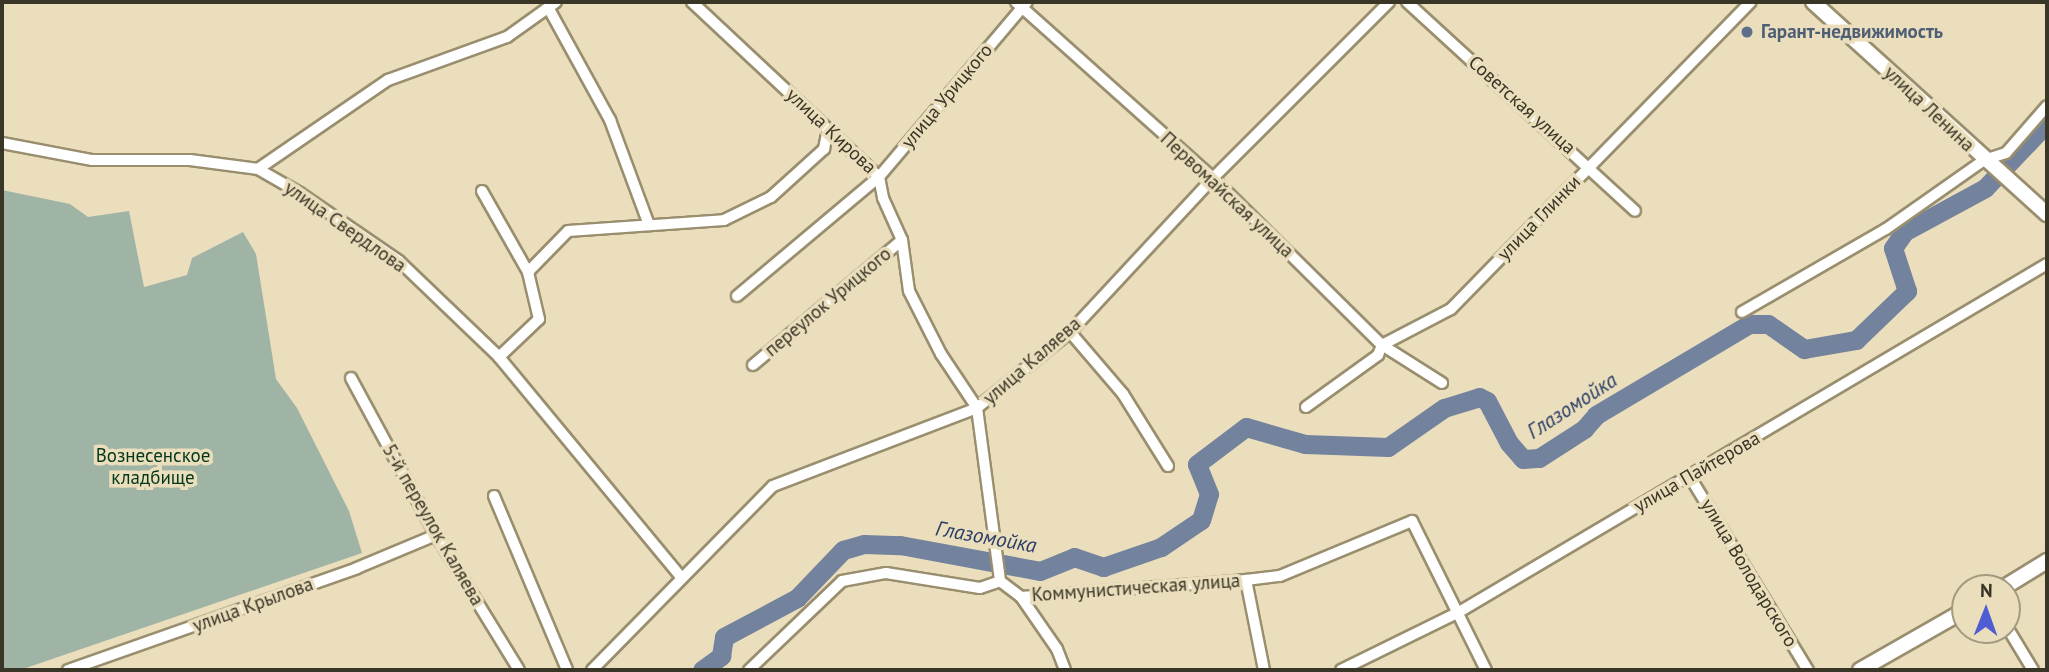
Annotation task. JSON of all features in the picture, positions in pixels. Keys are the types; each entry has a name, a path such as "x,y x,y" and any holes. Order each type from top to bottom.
{"main road":[{"name":"улица Ленина","path":"1813,2 1984,160 2047,214"},
{"path":"2021,577 2047,561"},
{"path":"1860,670 1951,618"}],"street":[{"name":"улица Кирова","path":"692,2 879,177 883,198 902,240 909,291 941,354 977,408 1000,581"},
{"name":"улица Каляева","path":"592,670 773,486 977,408 1070,332 1213,178 1389,2"},
{"name":"Советская улица","path":"1407,2 1590,166 1635,211"},
{"name":"улица Глинки","path":"1306,407 1378,355 1382,345 1451,309 1751,2"},
{"name":"Первомайская улица","path":"1022,4 1213,178 1382,345 1442,383"},
{"name":"улица Урицкого","path":"737,296 879,177 1022,4"},
{"path":"258,169 388,80 506,37 552,6 610,120 649,225"},
{"path":"1742,312 1886,229 1984,160 2006,153 2047,106"},
{"path":"528,272 568,231 724,220 771,197 824,149 828,129"},
{"name":"улица Свердлова","path":"2,143 92,160 190,160 258,169 399,261 499,357 682,578"},
{"path":"482,191 528,272 539,319 499,357"},
{"name":"переулок Урицкого","path":"753,365 902,240"},
{"name":"улица Пайтерова","path":"1341,670 1459,612 2047,264"},
{"path":"1070,332 1123,394 1168,466"},
{"name":"5-й переулок Каляева","path":"351,378 436,535 519,670"},
{"name":"улица Володарского","path":"1690,477 1808,670"},
{"path":"495,496 567,670"},
{"name":"Коммунистическая улица","path":"1000,581 1021,597 1280,576 1412,520 1459,612"},
{"name":"улица Крылова","path":"68,670 357,568 436,535"},
{"path":"749,670 842,581 886,573 980,588 1000,581"},
{"path":"1246,580 1264,670"},
{"path":"1021,597 1057,649 1065,670"},
{"path":"1459,612 1486,670"},
{"path":"2017,644 2033,670"}],"green space":[{"name":"Вознесенское кладбище","path":"2,190 70,204 88,217 129,211 144,287 187,275 192,258 243,232 256,254 276,379 297,408 349,511 362,553 20,670 2,670"}],"waterway":[{"name":"Глазомойка","path":"702,670 721,656 724,637 797,598 843,550 864,544 900,545 1040,571 1074,557 1103,567 1161,547 1201,520 1209,494 1197,464 1246,427 1305,444 1388,447 1444,408 1479,397 1487,401 1509,443 1523,459 1539,458 1584,429 1596,415 1749,324 1768,324 1804,349 1856,340 1907,291 1893,248 1904,232 1985,188 2047,123"}],"place":[{"name":"Гарант-недвижимость","path":"1747,32"}]}
